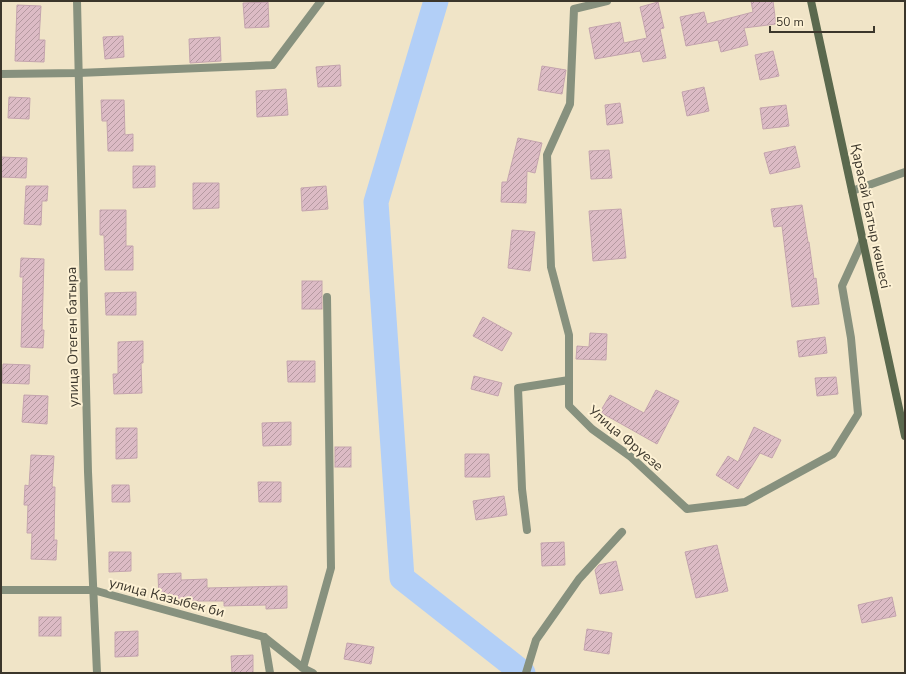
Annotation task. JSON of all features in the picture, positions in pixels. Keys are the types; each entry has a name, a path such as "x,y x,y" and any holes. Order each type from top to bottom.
{"main road":[{"name":"Қарасай Батыр көшесі","path":"812,1 905,436"}],"street":[{"name":"улица Отеген батыра","path":"77,1 88,472 97,673"},
{"path":"1,74 78,73 273,65 321,1"},
{"name":"Улица Фруезе","path":"607,1 574,9 570,104 547,156 551,267 569,336 569,406 592,429 631,457 687,509 745,502 833,454 858,414 850,338 842,286 863,240"},
{"path":"852,191 905,172"},
{"path":"303,668 331,568 327,296"},
{"path":"527,530 522,489 518,388 569,380"},
{"path":"526,673 536,640 579,579 622,532"},
{"name":"улица Казыбек би","path":"1,590 93,590 264,637 303,668 313,673"},
{"path":"264,637 270,673"}],"building":[{"path":"751,1 773,1 776,24 744,28 748,45 721,52 718,40 686,46 680,17 704,12 707,24 753,12"},
{"path":"268,2 269,27 245,28 243,3"},
{"path":"658,2 664,28 660,29 666,58 643,62 640,51 595,59 589,28 620,22 624,43 647,38 640,7"},
{"path":"17,5 41,6 39,40 45,40 44,62 15,61"},
{"path":"123,36 124,57 105,59 103,37"},
{"path":"220,37 221,61 190,63 189,39"},
{"path":"773,51 779,76 760,80 755,55"},
{"path":"340,65 341,86 318,87 316,67"},
{"path":"542,66 566,70 562,94 538,90"},
{"path":"704,87 709,111 687,116 682,92"},
{"path":"286,89 288,115 257,117 256,91"},
{"path":"9,97 30,98 29,119 8,118"},
{"path":"101,100 124,100 125,135 133,134 133,151 108,151 107,121 102,121"},
{"path":"620,103 623,123 607,125 605,105"},
{"path":"786,105 789,126 763,129 760,108"},
{"path":"518,138 542,143 535,173 527,171 526,203 501,202 502,182 507,182"},
{"path":"795,146 800,167 770,174 764,153"},
{"path":"609,150 612,178 591,179 589,151"},
{"path":"1,157 27,158 26,178 1,177"},
{"path":"133,166 155,166 155,187 133,188"},
{"path":"193,183 219,183 219,208 193,209"},
{"path":"26,186 48,186 47,201 42,201 41,225 24,224"},
{"path":"326,186 328,209 302,211 301,188"},
{"path":"802,205 814,279 816,278 819,304 792,307 782,226 774,227 771,209"},
{"path":"621,209 626,258 593,261 589,211"},
{"path":"100,210 126,210 126,246 133,246 133,270 105,270 104,235 100,235"},
{"path":"512,230 535,232 530,271 508,268"},
{"path":"21,258 44,259 42,330 44,330 43,348 21,347 23,277 20,277"},
{"path":"302,281 322,281 322,309 302,309"},
{"path":"136,292 136,315 106,315 105,293"},
{"path":"483,317 512,333 502,351 473,336"},
{"path":"590,333 607,334 606,360 576,359 577,346 589,347"},
{"path":"825,337 827,353 799,357 797,341"},
{"path":"143,341 143,363 141,363 142,393 114,394 113,374 118,374 118,342"},
{"path":"287,361 315,361 315,382 288,382"},
{"path":"3,364 30,365 29,384 2,383"},
{"path":"474,376 502,383 498,396 471,389"},
{"path":"836,377 838,394 817,396 815,378"},
{"path":"656,390 679,401 657,444 600,412 610,395 644,413"},
{"path":"24,395 48,396 47,424 22,422"},
{"path":"291,422 291,445 263,446 262,423"},
{"path":"754,427 781,440 772,458 760,453 738,489 716,475 728,456 738,462"},
{"path":"116,428 137,428 137,458 116,459"},
{"path":"335,447 351,447 351,467 335,467"},
{"path":"465,454 489,454 490,477 465,477"},
{"path":"31,455 54,456 52,487 55,487 54,540 57,540 56,560 31,559 32,533 27,533 28,505 24,505 25,485 29,486"},
{"path":"258,482 281,482 281,502 259,502"},
{"path":"112,485 129,485 130,502 112,502"},
{"path":"504,496 507,515 476,520 473,501"},
{"path":"564,542 565,565 542,566 541,543"},
{"path":"717,545 728,591 696,598 685,552"},
{"path":"109,552 131,552 131,571 109,572"},
{"path":"616,561 623,590 600,594 595,570 599,565"},
{"path":"181,573 181,580 207,579 207,588 287,586 287,608 266,609 266,605 224,606 224,601 188,601 188,599 159,600 158,574"},
{"path":"892,597 896,616 862,623 858,605"},
{"path":"39,617 61,617 61,636 39,636"},
{"path":"587,629 612,633 609,654 584,650"},
{"path":"138,631 138,656 115,657 115,632"},
{"path":"347,643 374,647 371,664 344,659"},
{"path":"253,655 253,673 232,673 231,656"}],"waterway":[{"path":"436,1 376,202 402,578 523,673"}]}
